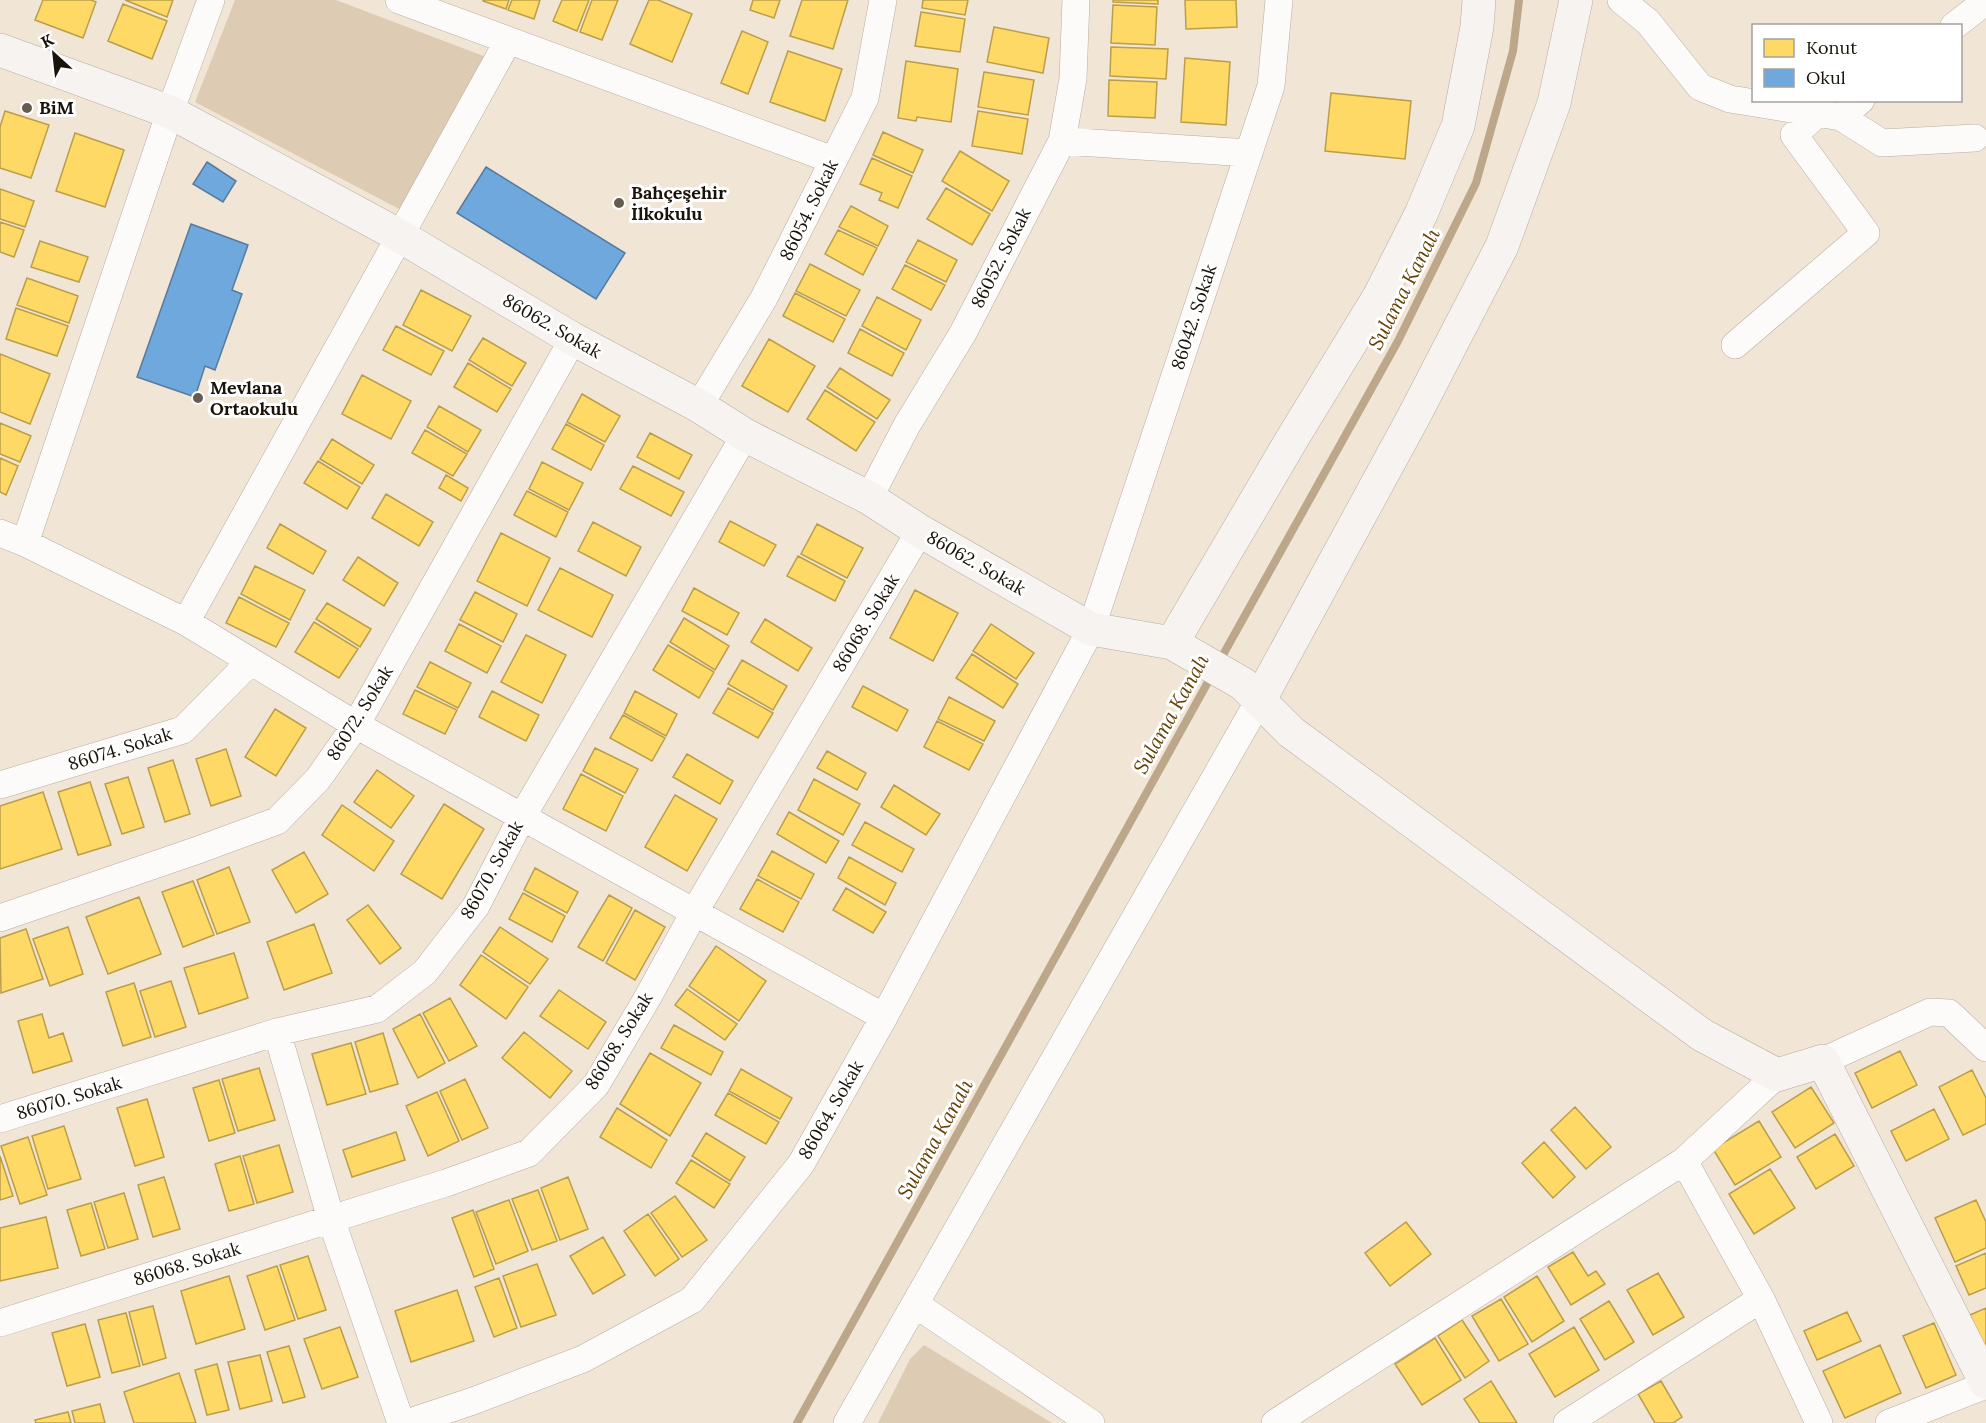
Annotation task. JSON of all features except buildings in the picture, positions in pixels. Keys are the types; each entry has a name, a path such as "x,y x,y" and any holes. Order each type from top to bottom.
{"main road":[{"path":"1180,648 1295,434 1380,295 1421,214 1458,126 1477,27 1479,0"},
{"path":"1251,692 1413,418 1502,246 1554,103 1576,0"},
{"name":"86062. Sokak","path":"0,50 170,112 400,236 573,339 699,406 745,435 869,498 920,531 1090,629"},
{"path":"1090,629 1180,648 1251,692 1291,732 1702,1035 1777,1075 1823,1061 1986,1384"}],"street":[{"path":"25,543 170,112 211,0"},
{"path":"399,0 833,160"},
{"name":"86054. Sokak","path":"699,406 764,298 865,98 883,0"},
{"name":"86052. Sokak","path":"869,498 907,425 963,333 1062,141 1073,79 1076,0"},
{"name":"86042. Sokak","path":"1090,629 1270,86 1279,0"},
{"path":"1621,0 1648,22 1700,87 1730,99 1752,101"},
{"path":"1957,24 1986,1"},
{"path":"186,622 508,41"},
{"path":"1760,102 1840,110 1882,143 1975,138"},
{"path":"1735,345 1866,234 1794,135 1840,110"},
{"path":"1062,141 1249,153"},
{"name":"86072. Sokak","path":"0,918 278,821 318,778 356,725 573,339"},
{"name":"86070. Sokak","path":"0,1119 278,1032 377,1009 425,972 476,906 522,817 745,435"},
{"name":"86068. Sokak","path":"0,1323 446,1183 529,1153 596,1084 648,997 695,911 920,531"},
{"path":"0,534 25,543 186,622 356,725 884,1017"},
{"name":"86064. Sokak","path":"407,1423 473,1401 583,1359 692,1300 801,1164 884,1017 1090,629"},
{"name":"86074. Sokak","path":"0,785 183,730 250,662"},
{"path":"847,1423 915,1304 1251,692"},
{"path":"1823,1061 1930,1012 1948,1013 1986,1048"},
{"path":"278,1032 332,1219 401,1423"},
{"path":"1275,1423 1684,1161 1777,1075"},
{"path":"1684,1161 1761,1299 1819,1423"},
{"path":"1567,1423 1761,1299"},
{"path":"915,1304 1091,1423"},
{"path":"1889,1423 1986,1384"}],"shaded area":[{"path":"235,0 336,0 486,57 405,212 195,102"},
{"path":"924,1345 1052,1423 878,1423 910,1359"}],"waterway":[{"name":"Sulama Kanalı","path":"1219,662 1398,341 1476,183 1513,51 1519,0"},
{"name":"Sulama Kanalı","path":"797,1423 1213,673"}],"place":[{"name":"BiM","path":"27,108"},
{"name":"Bahçeşehir İlkokulu","path":"619,203"},
{"name":"Mevlana Ortaokulu","path":"198,398"}]}
